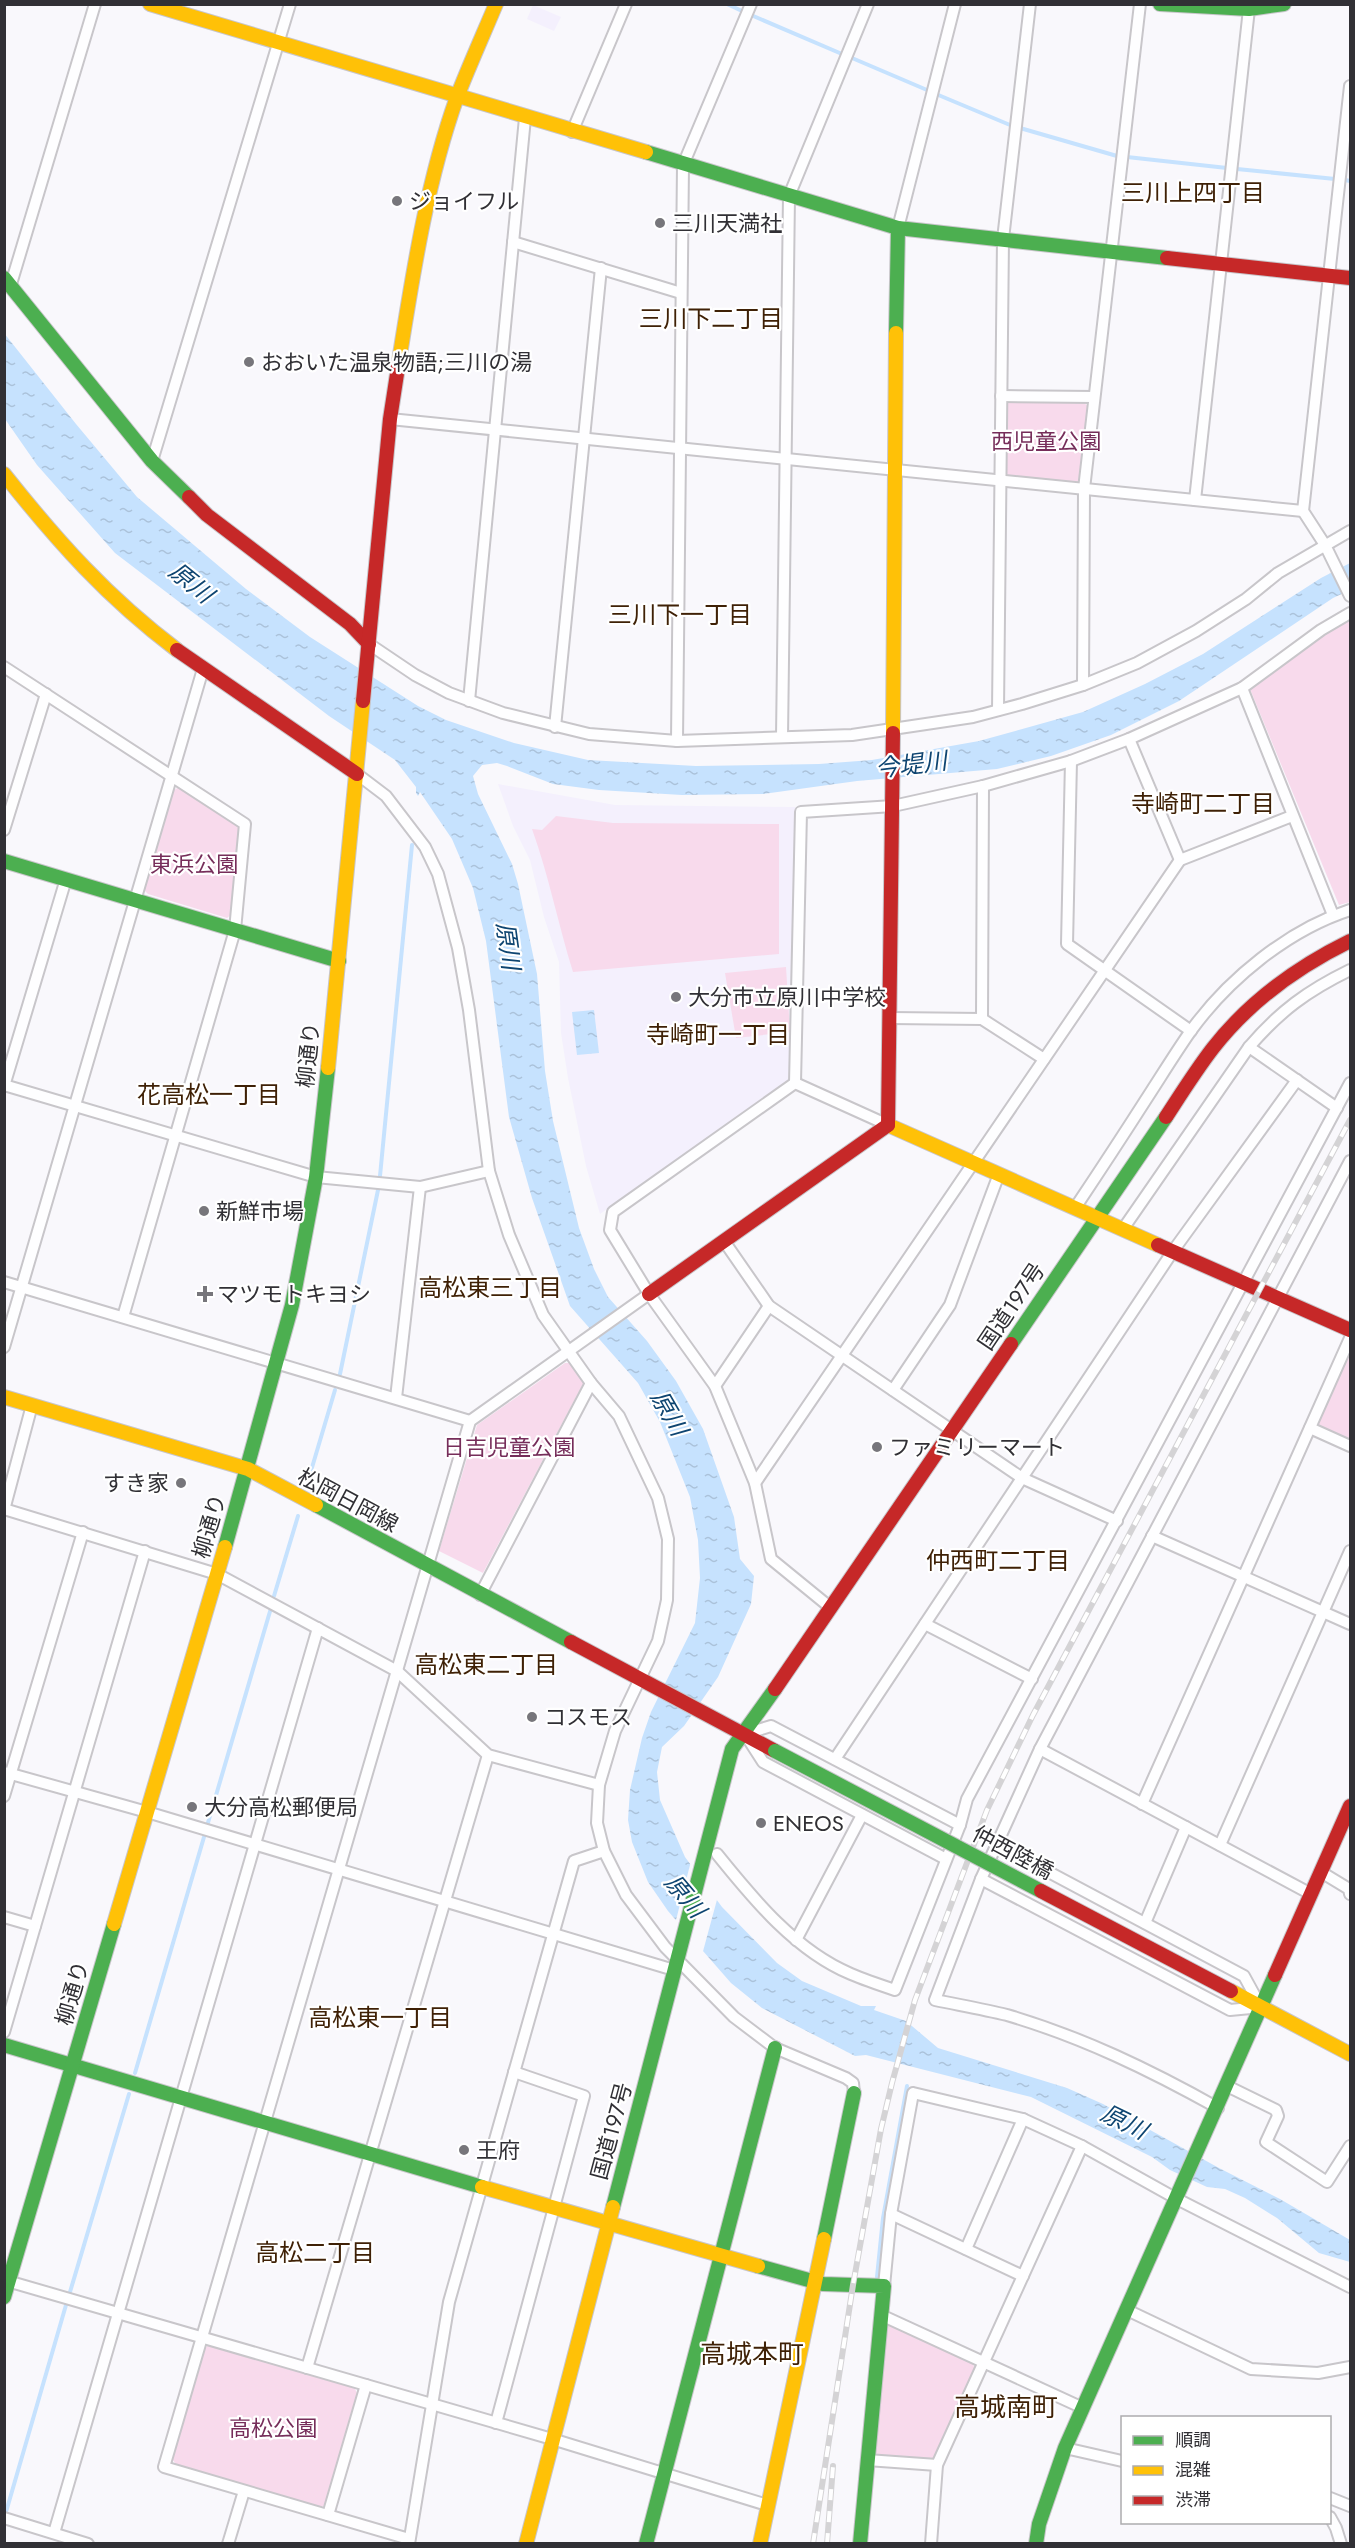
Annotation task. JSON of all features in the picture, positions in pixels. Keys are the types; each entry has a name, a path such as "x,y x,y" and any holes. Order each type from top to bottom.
{"main road":[{"path":"150,4 457,98 898,228 1350,278"},
{"name":"柳通り","path":"4,2297 248,1469 292,1305 316,1177 360,748 390,419 425,214 436,165 457,98 496,4"},
{"path":"1160,4 1249,9 1284,4"},
{"path":"888,1125 898,228"},
{"path":"8,281 152,461 207,515 350,624 369,644"},
{"path":"4,474 58,542 120,604 204,669 357,774"},
{"path":"4,861 339,960"},
{"name":"国道197号","path":"526,2544 557,2441 681,1960 707,1870 732,1749 745,1734 1200,1067 1234,1024 1285,978 1305,964 1350,941"},
{"path":"888,1125 1350,1330"},
{"path":"649,1294 888,1125"},
{"name":"松岡日岡線","path":"4,1397 248,1469 745,1734"},
{"name":"国道197号","path":"707,1870 717,1854 742,1756 745,1734"},
{"name":"仲西陸橋","path":"745,1734 1261,2007"},
{"path":"1036,2544 1039,2524 1065,2448 1218,2108 1350,1806"},
{"path":"1261,2007 1350,2054"},
{"path":"4,2045 481,2187 814,2282 884,2286 860,2544"},
{"path":"646,2544 775,2048"},
{"path":"760,2544 854,2093"},
{"name":"国道197号","path":"537,2544 557,2441"}],"street":[{"path":"8,281 95,4"},
{"path":"152,461 290,4"},
{"path":"572,132 626,4"},
{"path":"677,741 683,165 751,4"},
{"path":"782,737 789,196 868,4"},
{"path":"898,228 955,4"},
{"path":"998,710 1003,239 1030,4"},
{"path":"1083,685 1084,489 1140,4"},
{"path":"1195,500 1249,9"},
{"path":"1350,86 1303,511 1325,545 1350,596"},
{"path":"469,701 525,118"},
{"path":"513,242 681,293"},
{"path":"555,727 601,268"},
{"path":"1001,396 1094,397"},
{"path":"390,419 1303,511"},
{"path":"369,644 414,675 469,701 555,727 610,736 677,741 852,735 894,730 998,710 1083,685 1137,663 1196,631 1246,599 1278,573 1350,531"},
{"path":"795,1083 801,812 893,806 982,786 1071,761 1129,740 1242,688 1321,630 1350,613"},
{"path":"4,667 244,824 235,930 123,1317"},
{"path":"4,1347 204,669"},
{"path":"1242,688 1333,915"},
{"path":"4,830 46,694"},
{"path":"1129,740 1180,860"},
{"path":"1071,761 1067,944 1191,1030"},
{"path":"357,774 386,796 425,847 438,874 458,948 469,1010 489,1171 509,1235 539,1306 591,1383 619,1416 643,1462 658,1498 668,1539 667,1600 658,1641 615,1731 599,1785 597,1823 604,1851 626,1895 681,1960 734,2017 775,2048 846,2078 853,2083 854,2093"},
{"path":"982,786 982,1019"},
{"path":"754,1483 1180,860 1292,816"},
{"path":"66,879 5,1085 316,1177 420,1187 489,1171"},
{"path":"1075,1208 1191,1030 1231,985 1303,930 1333,915 1350,910"},
{"path":"1123,1229 1249,1047 1282,1011 1350,970"},
{"path":"890,1018 982,1019 1044,1059"},
{"path":"1249,1047 1336,1108"},
{"path":"835,1759 1173,1251 1297,1080"},
{"path":"795,1083 888,1125"},
{"path":"795,1083 613,1212 610,1230 649,1294 715,1386 754,1483 771,1559 831,1608"},
{"path":"717,1854 767,1912 796,1940 849,1974 895,1990 960,1825 967,1799 1350,1083"},
{"path":"1218,2108 1148,2069 1090,2043 1004,2015 935,2000 981,1879 1040,1749 1350,1161"},
{"path":"893,1390 950,1305 999,1174"},
{"path":"396,1398 420,1187"},
{"path":"724,1241 770,1306 1022,1478 1117,1521"},
{"path":"4,1282 470,1420"},
{"path":"604,1851 574,1861 481,2187 449,2302 409,2542 164,2467 470,1420 649,1294"},
{"path":"715,1386 770,1306"},
{"path":"1142,1804 1350,1338"},
{"path":"480,1594 591,1383"},
{"path":"32,1405 5,1509 217,1574 397,1671 488,1755 599,1785"},
{"path":"1310,1428 1350,1446"},
{"path":"4,1796 8,1773 83,1533"},
{"path":"1152,1536 1350,1624"},
{"path":"4,2032 145,1551"},
{"path":"1220,1845 1350,1551"},
{"path":"925,1624 1032,1679"},
{"path":"54,2533 318,1628"},
{"path":"946,1859 763,1762 745,1734 771,1726 960,1825"},
{"path":"1040,1749 1311,1894"},
{"path":"308,2368 488,1755"},
{"path":"8,1773 147,1812 553,1934 681,1960"},
{"path":"796,1940 862,1815"},
{"path":"1145,1923 1186,1827"},
{"path":"981,1879 1230,2010 1261,2007 1244,1976 996,1844"},
{"path":"1321,1872 1349,1889 1350,1894"},
{"path":"4,1917 35,1926"},
{"path":"496,2423 584,2096 514,2072"},
{"path":"1227,2086 1276,2110 1278,2116 1266,2142 1327,2182 1350,2146"},
{"path":"884,2286 891,2214 912,2093 1023,2119 1179,2195 1350,2286"},
{"path":"966,2249 1023,2119"},
{"path":"931,2544 937,2465 1082,2146"},
{"path":"891,2214 1023,2276"},
{"path":"7,2281 496,2423 767,2505"},
{"path":"1127,2310 1251,2369 1318,2373 1350,2367"},
{"path":"881,2315 1083,2408"},
{"path":"328,2516 366,2385"},
{"path":"1065,2448 1121,2462"},
{"path":"867,2460 937,2465"},
{"path":"228,2544 244,2491"},
{"path":"1331,2499 1350,2506"},
{"path":"4,2518 88,2544"},
{"path":"1331,2520 1341,2544"}],"shaded area":[{"path":"533,5 561,17 554,31 527,19"},
{"name":"大分市立原川中学校","path":"498,784 615,805 795,807 791,1077 787,1083 600,1214 586,1166 568,1078 561,1033 559,962 544,917 530,860 513,826"}],"green space":[{"name":"西児童公園","path":"1009,402 1084,403 1088,406 1080,480 1076,483 1009,476 1005,472 1006,405"},
{"path":"1350,619 1350,902 1339,905 1250,689 1314,641"},
{"name":"東浜公園","path":"179,787 237,826 239,830 232,914 227,918 148,894 144,890 174,790"},
{"path":"556,816 613,823 779,824 779,954 573,972 532,829 542,830"},
{"path":"786,967 790,1032 736,1038 725,973"},
{"path":"1350,1352 1350,1441 1321,1428 1318,1423"},
{"name":"日吉児童公園","path":"565,1363 570,1363 583,1384 483,1573 439,1551 477,1425"},
{"path":"889,2325 973,2364 975,2370 936,2457 930,2460 878,2455 875,2451 886,2327"},
{"name":"高松公園","path":"208,2345 354,2387 358,2395 326,2505 320,2507 176,2464 172,2459"}],"water":[{"path":"4,333 137,497 246,589 310,637 418,706 446,720 514,743 588,760 696,766 819,764 872,760 979,741 1083,712 1145,684 1203,654 1321,578 1350,563 1350,590 1333,598 1179,701 1111,735 1051,756 997,769 857,781 763,794 682,795 599,790 553,784 497,763 482,765 473,776 478,794 512,864 518,884 537,974 545,1071 553,1121 579,1228 594,1269 608,1297 647,1341 676,1381 703,1429 734,1517 740,1559 754,1576 751,1604 718,1677 684,1726 662,1747 657,1772 660,1800 685,1857 722,1907 777,1963 802,1981 861,2006 876,2006 874,2010 906,2021 938,2048 1067,2088 1103,2104 1280,2199 1350,2240 1350,2262 1319,2253 1277,2218 1245,2198 1225,2189 1207,2187 1170,2170 1152,2157 1031,2097 866,2055 855,2056 762,2008 731,1983 668,1911 648,1882 632,1842 628,1820 630,1790 642,1738 651,1712 695,1623 700,1578 698,1540 690,1497 660,1422 638,1383 570,1306 532,1198 509,1117 486,941 473,888 452,839 420,792 418,796 416,787 395,760 329,716 115,553 37,465 5,419"},
{"path":"594,1010 599,1053 577,1055 572,1012"}],"pier":[{"path":"691,1861 718,1896 702,1955 675,1924"}],"waterway":[{"path":"727,4 742,11"},
{"path":"751,15 842,54"},
{"path":"852,58 927,90"},
{"path":"936,94 1010,125"},
{"path":"1020,128 1117,156"},
{"path":"1127,157 1227,168"},
{"path":"1237,169 1335,179"},
{"path":"1345,180 1350,181"},
{"path":"380,1176 412,845"},
{"path":"340,1374 378,1190"},
{"path":"308,1481 335,1390"},
{"path":"274,1596 298,1516"},
{"path":"207,1826 271,1608"},
{"path":"135,2073 204,1837"},
{"path":"877,2277 883,2218 907,2086"},
{"path":"70,2292 129,2094"},
{"path":"6,2512 66,2305"}],"railway":[{"path":"813,2544 853,2285 881,2129 915,2000 987,1810 1033,1715 1350,1120"},
{"path":"827,2544 833,2466"}],"traffic: fast":[{"path":"1160,4 1249,9 1284,4"},
{"path":"646,152 898,228 1167,258"},
{"path":"896,333 898,228"},
{"path":"4,278 152,461 189,497"},
{"path":"4,861 339,961"},
{"path":"225,1547 292,1305 316,1177 328,1068"},
{"path":"1011,1344 1166,1117"},
{"path":"316,1505 571,1642"},
{"path":"613,2207 732,1749 775,1689"},
{"path":"775,1751 1041,1891"},
{"path":"4,2297 114,1924"},
{"path":"1036,2544 1039,2524 1065,2448 1275,1975"},
{"path":"4,2045 482,2187"},
{"path":"646,2544 775,2048"},
{"path":"824,2239 854,2093"},
{"path":"758,2266 823,2284 884,2286 860,2544"}],"traffic: slow":[{"path":"150,4 646,152"},
{"path":"399,361 422,228 437,161 457,97 496,4"},
{"path":"893,733 896,333"},
{"path":"4,474 84,568 128,610 177,650"},
{"path":"328,1068 363,701"},
{"path":"888,1125 1158,1245"},
{"path":"4,1397 248,1469 316,1505"},
{"path":"114,1924 225,1547"},
{"path":"1231,1991 1350,2054"},
{"path":"482,2187 758,2266"},
{"path":"526,2544 613,2207"},
{"path":"760,2544 824,2239"}],"traffic: jam":[{"path":"1167,258 1350,278"},
{"path":"363,701 390,419 399,361"},
{"path":"189,497 207,515 350,624 369,644"},
{"path":"177,650 357,774"},
{"path":"888,1125 893,733"},
{"path":"1166,1117 1207,1056 1242,1016 1293,974 1350,941"},
{"path":"649,1294 888,1125"},
{"path":"1158,1245 1350,1330"},
{"path":"775,1689 1011,1344"},
{"path":"571,1642 775,1751"},
{"path":"1275,1975 1350,1806"},
{"path":"1041,1891 1231,1991"}],"place":[{"name":"ジョイフル","path":"397,201"},
{"name":"三川天満社","path":"660,223"},
{"name":"おおいた温泉物語;三川の湯","path":"249,362"},
{"name":"大分市立原川中学校","path":"676,997"},
{"name":"新鮮市場","path":"204,1211"},
{"name":"マツモトキヨシ","path":"205,1294"},
{"name":"ファミリーマート","path":"877,1447"},
{"name":"すき家","path":"181,1483"},
{"name":"コスモス","path":"532,1717"},
{"name":"大分高松郵便局","path":"192,1807"},
{"name":"ENEOS","path":"761,1823"},
{"name":"王府","path":"464,2150"}],"district":[{"name":"三川上四丁目","path":"1193,193"},
{"name":"三川下二丁目","path":"711,319"},
{"name":"三川下一丁目","path":"680,615"},
{"name":"寺崎町二丁目","path":"1203,804"},
{"name":"寺崎町一丁目","path":"718,1035"},
{"name":"花高松一丁目","path":"209,1095"},
{"name":"高松東三丁目","path":"490,1288"},
{"name":"仲西町二丁目","path":"998,1561"},
{"name":"高松東二丁目","path":"486,1665"},
{"name":"高松東一丁目","path":"380,2018"},
{"name":"高松二丁目","path":"315,2253"},
{"name":"高城本町","path":"752,2354"},
{"name":"高城南町","path":"1006,2407"}],"water label":[{"name":"原川","path":"191,583"},
{"name":"今堤川","path":"911,765"},
{"name":"原川","path":"508,946"},
{"name":"原川","path":"669,1413"},
{"name":"原川","path":"685,1896"},
{"name":"原川","path":"1124,2122"}]}
